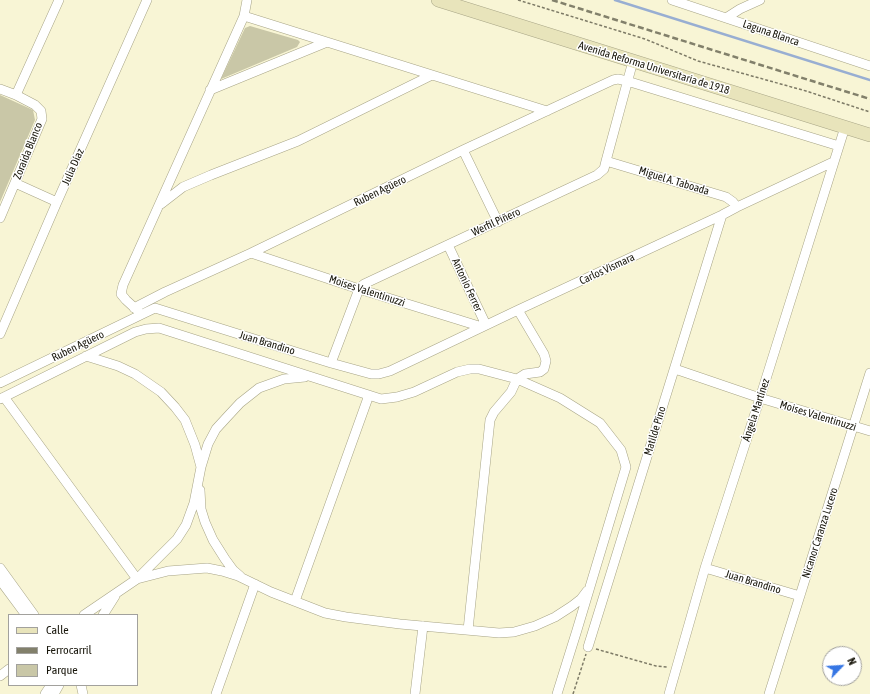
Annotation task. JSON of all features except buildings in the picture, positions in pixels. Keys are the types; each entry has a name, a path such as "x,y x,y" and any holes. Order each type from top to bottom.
{"main road":[{"name":"Avenida Reforma Universitaria de 1918","path":"438,0 870,135"}],"street":[{"path":"16,95 59,0"},
{"name":"Julia Díaz","path":"0,334 147,0"},
{"path":"142,315 121,294 123,285 244,16 247,0"},
{"name":"Laguna Blanca","path":"672,0 694,3 750,27 870,66"},
{"path":"726,18 740,9 760,0"},
{"path":"244,16 547,111"},
{"path":"210,90 327,42"},
{"name":"Werfil Piñero","path":"359,289 364,284 597,175 604,169 633,61"},
{"path":"159,205 183,188 211,175 298,141 432,75"},
{"name":"Ruben Agüero","path":"134,308 164,292 251,253 463,150 613,80 618,79 627,81"},
{"name":"Avenida Reforma Universitaria de 1918","path":"627,81 839,146"},
{"name":"Zoraida Blanco","path":"0,89 35,105 40,112 42,119 0,218"},
{"name":"Ángela Martínez","path":"669,694 705,568 845,127"},
{"path":"463,150 498,222"},
{"name":"Miguel A. Taboada","path":"606,161 726,197 737,207"},
{"name":"Carlos Vismara","path":"379,374 390,371 833,162"},
{"path":"15,183 57,202"},
{"name":"Matilde Pino","path":"588,647 722,215"},
{"name":"Antonio Ferrer","path":"448,245 484,326"},
{"name":"Moises Valentinuzzi","path":"251,253 359,289 484,326"},
{"path":"331,363 359,289"},
{"name":"Ruben Agüero","path":"0,383 155,308"},
{"name":"Juan Brandino","path":"155,308 331,363 371,374 379,374"},
{"path":"468,630 490,420 494,412 511,392 517,379 525,374 540,372 544,369 546,361 544,354 518,310"},
{"path":"137,579 2,398 135,332 159,328 381,399 397,397 414,392 457,372 470,369 479,369 517,379 560,398 600,423 621,450 626,467 578,630 557,694"},
{"path":"86,356 118,366 135,374 161,392 185,420 195,445 201,467"},
{"name":"Moises Valentinuzzi","path":"675,369 760,398 870,431"},
{"name":"Nicanor Caranza Lucero","path":"769,694 870,373"},
{"path":"85,614 137,579 177,539 186,525 194,503 198,479 208,444 216,429 240,403 259,388 284,378 311,376"},
{"path":"295,601 369,395"},
{"path":"198,479 201,509 205,522 213,540 225,559 242,578"},
{"path":"0,568 33,614"},
{"path":"137,579 168,570 207,568 222,571 242,578 271,592 325,613 346,618 499,634 514,632 535,626 555,617 581,599 590,587"},
{"name":"Juan Brandino","path":"705,568 800,596"},
{"path":"0,580 25,614"},
{"path":"217,694 255,584"},
{"path":"104,614 117,592"},
{"path":"96,614 104,601"},
{"path":"415,694 423,626"},
{"path":"0,676 8,670"}],"path":[{"path":"518,0 645,39 698,61 799,89 870,112"},
{"path":"573,694 588,647 656,666 677,668"}],"green space":[{"path":"250,26 298,40 300,42 297,47 221,79 245,28"},
{"path":"0,95 33,110 35,120 0,202"}],"waterway":[{"path":"615,0 870,80"}],"railway":[{"path":"552,0 870,99"}]}
